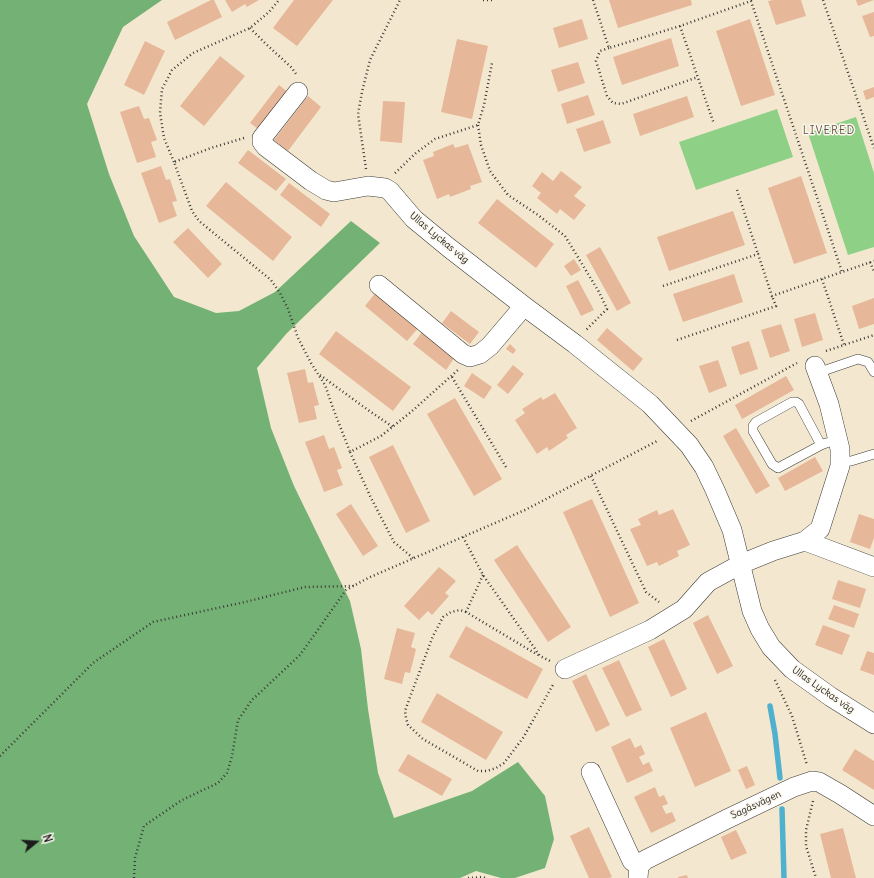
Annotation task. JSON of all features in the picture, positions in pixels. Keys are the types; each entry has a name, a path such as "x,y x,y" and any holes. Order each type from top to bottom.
{"street":[{"path":"298,92 262,138 262,142 266,147 311,181 326,190 334,192 376,187"},
{"name":"Ullas Lyckas väg","path":"376,187 395,195 414,219 650,404 676,430 689,445 704,467 715,490 732,530 752,612 760,629 771,646 792,669 831,697 874,724"},
{"path":"379,284 463,354 470,357 480,354 490,346 524,306"},
{"path":"565,669 650,630 676,615 693,600 708,582 741,564 773,551 805,542 820,529 836,479 840,462 840,449 830,443 829,404 814,363"},
{"path":"805,542 874,567"},
{"name":"Sagåsvägen","path":"591,772 638,872 646,860 794,787 812,781"},
{"path":"812,781 819,782 874,816"}],"lane":[{"path":"814,363 858,359 868,362 874,372"},
{"path":"792,402 796,402 830,443 778,468 772,464 753,431 753,426 756,422 792,402"},
{"path":"840,462 851,461 874,454"}],"path":[{"path":"279,0 269,12 250,28 193,53 172,70 162,89 160,113 164,138 192,211 199,221 272,280 288,309 298,338 325,385 332,408 371,498 394,542 414,558"},
{"path":"400,0 370,60 358,114 376,187 391,177 411,157 435,139 478,126"},
{"path":"483,0 492,0"},
{"path":"593,0 609,48"},
{"path":"823,0 874,148"},
{"path":"698,77 621,104 613,103 607,96 596,61 600,51 680,26 751,1 842,272"},
{"path":"680,26 714,124"},
{"path":"250,28 292,68 297,76 299,85 298,92"},
{"path":"492,63 484,105 478,126 481,145 490,171 508,195 538,215 565,236 592,280 607,309 575,344"},
{"path":"174,162 227,142 256,136 262,138"},
{"path":"677,340 776,306 736,190"},
{"path":"663,286 758,254"},
{"path":"772,296 874,261"},
{"path":"870,262 874,272"},
{"path":"822,279 844,345"},
{"path":"134,878 135,858 144,826 182,800 218,783 227,774 232,756 238,720 252,700 300,655 346,590 368,578 525,510 638,452 784,369 814,363 844,345 874,335"},
{"path":"350,452 381,436 452,377 470,357"},
{"path":"317,373 392,427"},
{"path":"452,377 506,467"},
{"path":"591,476 646,592 676,615"},
{"path":"463,537 483,575 540,656"},
{"path":"466,612 483,575"},
{"path":"0,756 93,663 153,622 245,602 304,586 355,586"},
{"path":"460,610 466,612 540,656 565,669 556,679 523,738 504,763 487,771 478,770 423,739 408,725 406,711 433,636 443,617 451,612 460,610"},
{"path":"773,675 792,716 812,781 814,797 806,830 806,846 816,878"},
{"path":"468,878 485,878"}],"green space":[{"path":"0,0 162,0 123,27 87,104 109,174 134,236 174,297 216,313 239,311 275,292 351,221 380,243 287,333 257,368 271,428 294,486 350,601 361,649 368,709 378,773 394,818 472,791 518,762 545,796 554,839 545,868 515,878 501,878 476,871 460,878 0,878"},
{"path":"777,109 793,157 696,190 679,142"},
{"path":"856,117 874,173 874,247 848,255 808,133"}],"building":[{"path":"211,0 214,0 222,17 175,40 167,22"},
{"path":"225,0 259,0 247,7 245,4 232,12"},
{"path":"294,0 333,0 297,46 273,28"},
{"path":"609,0 691,0 692,5 618,28"},
{"path":"801,0 806,16 776,25 768,1"},
{"path":"856,0 874,0 858,6"},
{"path":"874,12 874,36 870,37 862,16"},
{"path":"582,19 588,39 559,48 553,28"},
{"path":"750,19 775,95 741,106 716,31"},
{"path":"671,38 679,66 622,85 613,57"},
{"path":"457,39 488,46 472,119 441,112"},
{"path":"145,41 165,51 144,95 124,85"},
{"path":"220,56 245,76 204,126 180,106"},
{"path":"578,62 585,83 558,92 551,70"},
{"path":"279,85 289,93 261,131 250,123"},
{"path":"874,87 874,97 866,100 863,91"},
{"path":"588,95 595,115 567,124 561,104"},
{"path":"308,96 321,107 288,151 274,140"},
{"path":"687,96 694,117 640,136 633,114"},
{"path":"383,101 405,102 402,143 380,141"},
{"path":"139,106 144,119 149,118 157,140 151,142 156,157 137,163 120,112"},
{"path":"603,120 611,143 584,152 576,129"},
{"path":"453,144 455,148 468,144 482,182 470,186 471,189 450,197 449,194 437,199 423,160 434,156 433,152"},
{"path":"248,150 286,179 276,191 238,163"},
{"path":"161,166 166,180 170,179 177,201 172,202 177,216 159,223 141,173"},
{"path":"561,171 582,187 574,196 586,205 574,220 560,209 557,214 537,198 541,193 532,186 542,172 553,181"},
{"path":"801,176 827,253 794,264 768,188"},
{"path":"226,182 292,237 273,261 206,206"},
{"path":"289,183 330,214 321,227 280,195"},
{"path":"497,199 554,244 536,268 478,223"},
{"path":"733,211 745,245 669,271 657,237"},
{"path":"188,228 222,264 208,278 173,242"},
{"path":"600,247 631,303 617,311 586,255"},
{"path":"574,259 581,270 571,276 564,266"},
{"path":"734,274 743,302 683,322 673,294"},
{"path":"578,280 594,310 581,316 566,286"},
{"path":"377,291 419,327 407,341 365,306"},
{"path":"874,298 874,324 859,329 852,306"},
{"path":"451,311 479,332 470,344 442,323"},
{"path":"815,313 823,340 802,347 794,319"},
{"path":"781,324 790,351 770,358 761,330"},
{"path":"607,328 643,359 633,371 597,340"},
{"path":"336,331 411,387 393,411 319,354"},
{"path":"423,331 455,357 446,370 413,344"},
{"path":"749,341 758,369 740,375 731,347"},
{"path":"510,344 516,350 513,354 506,349"},
{"path":"718,360 727,386 709,393 699,366"},
{"path":"513,365 524,374 508,394 497,385"},
{"path":"305,369 308,383 313,382 319,405 314,406 317,419 299,423 287,373"},
{"path":"472,373 492,387 484,399 464,386"},
{"path":"786,376 794,390 742,419 735,405"},
{"path":"555,393 577,428 566,435 568,438 549,451 547,447 537,454 515,420 525,413 522,409 541,397 543,400"},
{"path":"455,398 502,479 474,496 427,414"},
{"path":"736,428 770,486 756,494 723,436"},
{"path":"324,435 329,449 334,447 342,468 337,470 343,485 324,492 305,442"},
{"path":"393,445 430,521 406,533 369,457"},
{"path":"815,457 823,471 785,491 778,478"},
{"path":"592,499 639,603 610,617 563,512"},
{"path":"351,504 378,546 363,556 336,514"},
{"path":"673,509 690,545 677,551 679,556 659,566 657,562 647,566 630,529 641,525 638,519 657,510 659,515"},
{"path":"859,514 874,519 874,538 870,549 850,542"},
{"path":"517,545 571,627 548,642 494,560"},
{"path":"439,567 456,581 445,593 449,596 432,615 428,611 419,620 404,606"},
{"path":"838,580 866,589 860,608 832,599"},
{"path":"834,605 859,614 854,628 828,619"},
{"path":"708,615 733,666 717,674 693,623"},
{"path":"823,625 850,635 842,655 815,645"},
{"path":"466,626 543,669 527,699 449,657"},
{"path":"397,628 415,633 411,647 416,649 410,673 405,672 402,684 384,679"},
{"path":"664,639 687,689 671,697 648,647"},
{"path":"867,651 874,653 874,675 860,670"},
{"path":"619,660 642,710 626,717 602,668"},
{"path":"586,674 610,725 596,732 572,681"},
{"path":"437,693 503,732 486,760 421,722"},
{"path":"706,712 731,771 695,787 670,728"},
{"path":"630,738 635,748 641,745 645,754 639,757 643,765 649,762 653,771 627,783 611,747"},
{"path":"855,749 874,761 874,790 842,770"},
{"path":"408,754 452,779 442,796 398,771"},
{"path":"747,766 755,785 746,789 738,770"},
{"path":"655,787 659,797 664,795 668,804 662,806 666,814 672,812 676,821 651,833 634,797"},
{"path":"589,827 612,877 589,878 570,836"},
{"path":"843,828 856,878 831,878 820,834"},
{"path":"736,830 747,853 731,860 721,837"},
{"path":"687,875 688,878 678,878 678,877"}],"waterway":[{"path":"770,706 780,778"},
{"path":"782,809 784,878"}],"district":[{"name":"LIVERED","path":"829,131"}]}
